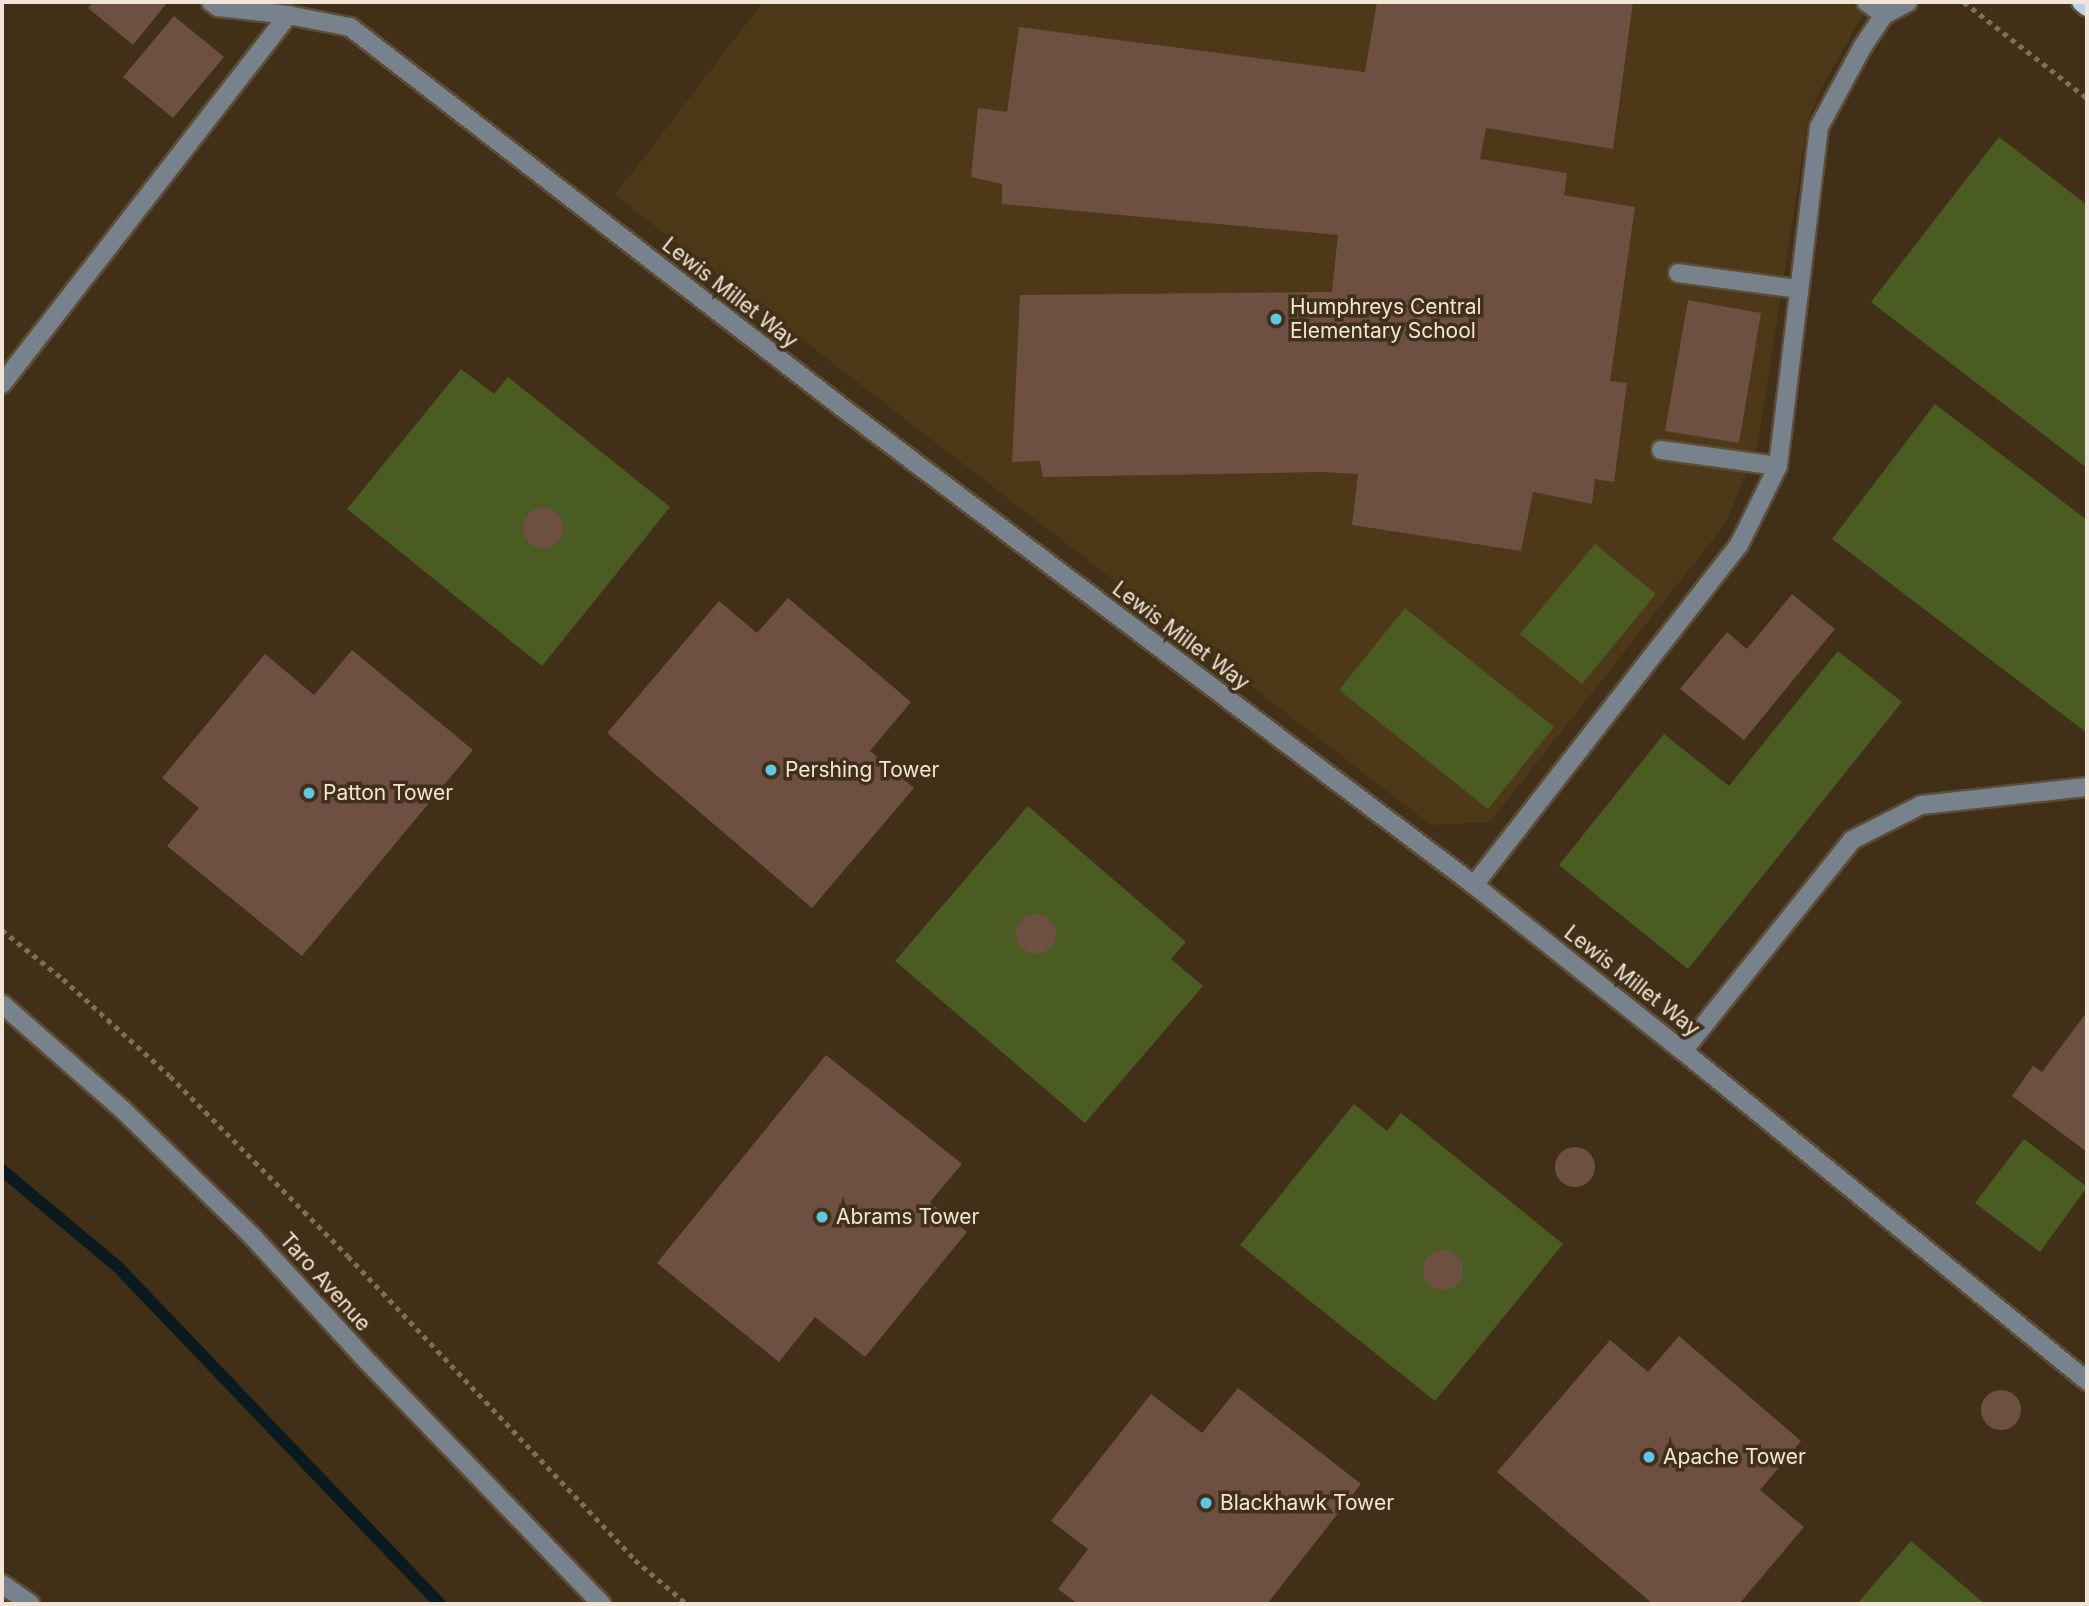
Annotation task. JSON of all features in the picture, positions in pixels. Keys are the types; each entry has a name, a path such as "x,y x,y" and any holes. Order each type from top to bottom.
{"main road":[{"path":"2081,2 2087,7"}],"street":[{"name":"Lewis Millet Way","path":"211,2 218,7 288,15 350,27 844,409 1474,885 1683,1051 2087,1381"},
{"path":"1866,2 1884,15"},
{"path":"1474,885 1740,545 1778,466 1819,127 1863,46 1884,15 1908,2"},
{"path":"2,384 288,15"},
{"path":"1678,273 1798,289"},
{"path":"1661,450 1778,466"},
{"path":"1683,1051 1852,840 1921,805 2087,787"},
{"name":"Taro Avenue","path":"2,1004 112,1100 253,1237 369,1363 602,1604"},
{"path":"2,1584 31,1604"}],"path":[{"path":"1964,2 2087,98"},
{"path":"2,930 63,979 170,1076 348,1256 635,1560 687,1604"}],"shaded area":[{"name":"Humphreys Central Elementary School","path":"763,2 1850,2 1864,12 1820,91 1808,119 1758,443 1726,523 1490,822 1431,825 615,195"}],"green space":[{"path":"1999,137 2087,205 2087,468 1871,302"},
{"path":"461,369 494,394 508,377 670,507 542,666 347,509"},
{"path":"1935,404 2087,520 2087,733 1832,539"},
{"path":"1595,544 1656,594 1582,684 1520,634"},
{"path":"1405,608 1554,727 1488,809 1339,690"},
{"path":"1838,651 1902,702 1688,969 1559,865 1664,734 1729,786"},
{"path":"1028,806 1186,942 1171,959 1203,986 1085,1123 895,961"},
{"path":"1354,1104 1387,1131 1401,1113 1563,1244 1435,1401 1240,1245"},
{"path":"2024,1139 2087,1187 2040,1252 1975,1203"},
{"path":"1911,1541 1985,1604 1857,1604"}],"building":[{"path":"94,2 166,4 133,45 88,8"},
{"path":"1377,2 1633,2 1613,149 1486,128 1480,159 1567,173 1564,195 1635,207 1610,381 1627,383 1614,482 1595,479 1592,504 1533,492 1521,551 1352,525 1358,474 1321,472 1043,477 1040,461 1012,462 1020,295 1332,292 1338,235 1002,204 1002,184 971,177 978,108 1007,112 1019,27 1365,72"},
{"path":"174,16 224,57 173,118 123,77"},
{"path":"1688,300 1761,313 1739,443 1665,431"},
{"path":"543,508 557,514 563,528 557,542 543,548 529,542 523,528 529,514"},
{"path":"1792,594 1835,629 1744,740 1680,689 1727,632 1747,649"},
{"name":"Pershing Tower","path":"788,598 911,702 870,751 914,788 812,908 607,733 719,601 757,633"},
{"name":"Patton Tower","path":"352,650 473,750 302,956 167,846 199,808 162,778 265,654 314,695"},
{"path":"1036,914 1050,920 1056,934 1050,948 1036,954 1022,948 1016,934 1022,920"},
{"path":"2087,1012 2087,1152 2012,1096 2033,1066 2042,1072"},
{"name":"Abrams Tower","path":"826,1055 962,1164 930,1202 967,1232 865,1357 815,1317 779,1362 657,1263"},
{"path":"1575,1147 1589,1153 1595,1167 1589,1181 1575,1187 1561,1181 1555,1167 1561,1153"},
{"path":"1443,1250 1457,1256 1463,1270 1457,1284 1443,1290 1429,1284 1423,1270 1429,1256"},
{"name":"Apache Tower","path":"1679,1336 1801,1441 1760,1490 1804,1527 1739,1604 1653,1604 1497,1472 1610,1340 1648,1372"},
{"name":"Blackhawk Tower","path":"1238,1388 1361,1484 1267,1604 1078,1604 1058,1589 1088,1549 1051,1521 1151,1394 1202,1433"},
{"path":"2001,1390 2015,1396 2021,1410 2015,1424 2001,1430 1987,1424 1981,1410 1987,1396"}],"waterway":[{"path":"2,1170 118,1267 440,1604"}],"place":[{"name":"Humphreys Central Elementary School","path":"1276,319"},
{"name":"Pershing Tower","path":"771,770"},
{"name":"Patton Tower","path":"309,793"},
{"name":"Abrams Tower","path":"822,1217"},
{"name":"Apache Tower","path":"1649,1457"},
{"name":"Blackhawk Tower","path":"1206,1503"}]}
